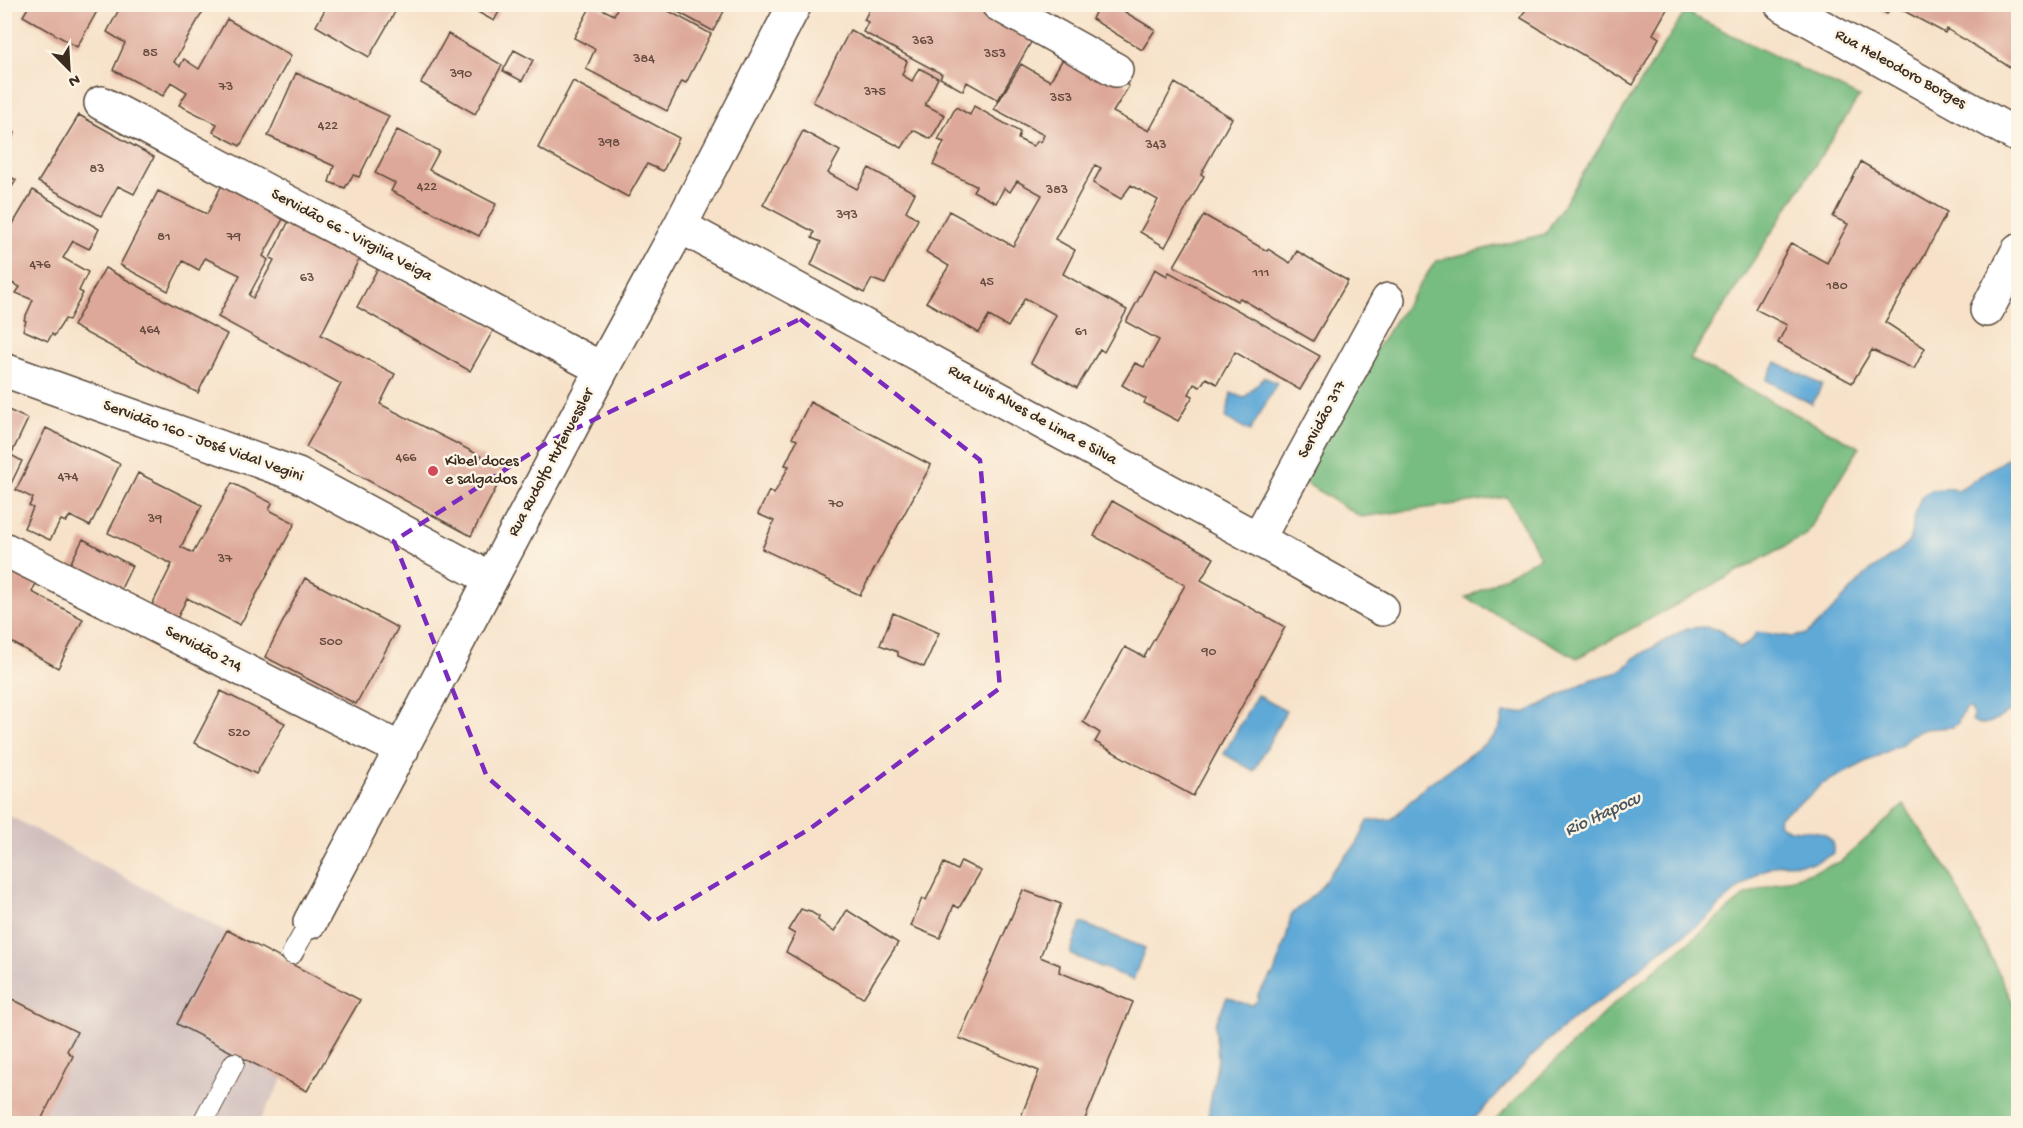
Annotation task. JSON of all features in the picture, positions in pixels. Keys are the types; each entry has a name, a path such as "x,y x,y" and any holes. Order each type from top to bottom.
{"street":[{"name":"Rua Rudolfo Hufenuessler","path":"310,922 680,226 795,4"},
{"path":"998,4 1116,70"},
{"name":"Rua Heleodoro Borges","path":"1780,4 2019,136"},
{"name":"Servidão 66 - Virgilia Veiga","path":"100,103 602,369"},
{"name":"Rua Luis Alves de Lima e Silva","path":"680,226 1258,539 1382,609"},
{"path":"1987,310 2019,251"},
{"name":"Servidão 317","path":"1258,539 1388,300"},
{"name":"Servidão 160 - José Vidal Vegini","path":"4,370 298,475 491,579"},
{"name":"Servidão 214","path":"4,549 402,750"}],"lane":[{"path":"292,954 310,922"},
{"path":"202,1124 234,1063"}],"highlighted area":[{"path":"800,319 980,460 1000,688 811,828 653,922 487,777 394,541 550,441"}],"shaded area":[{"path":"4,813 334,989 258,1123 5,1123"}],"green space":[{"path":"1685,12 1859,97 1690,359 1859,447 1806,535 1577,658 1466,598 1540,557 1507,497 1361,517 1291,474 1436,261 1545,234"},
{"path":"1904,805 1949,872 2018,1013 2018,1123 1492,1123 1607,1010 1747,894 1840,862"}],"water":[{"path":"1776,362 1822,385 1812,404 1766,380"},
{"path":"1264,377 1277,383 1250,431 1226,418 1231,393 1244,398"},
{"name":"Rio Itapocu","path":"2018,453 2018,707 1983,724 1972,720 1971,708 1965,709 1957,724 1952,727 1925,729 1909,736 1902,744 1820,785 1811,795 1779,817 1778,823 1783,827 1820,832 1828,836 1832,843 1833,854 1813,863 1780,864 1759,872 1724,901 1708,918 1659,952 1544,1044 1470,1123 1204,1123 1208,1116 1218,1058 1215,1025 1227,997 1249,1005 1258,1000 1258,994 1274,973 1286,939 1291,915 1318,891 1332,871 1357,844 1368,821 1392,819 1429,783 1494,737 1500,727 1503,714 1527,712 1592,679 1616,673 1634,658 1687,628 1705,627 1721,630 1740,648 1750,642 1757,632 1793,637 1806,634 1825,618 1866,574 1908,544 1916,510 1924,495 1932,490 1958,490"},
{"path":"1257,695 1286,711 1254,771 1224,754"},
{"path":"1081,923 1145,948 1133,980 1070,954"}],"building":[{"path":"30,4 101,4 77,47 23,16"},
{"path":"122,4 207,4 174,62 180,66 184,59 199,69 227,19 291,56 240,146 213,132 217,124 179,105 187,92 171,82 163,96 113,70 125,43 107,32"},
{"path":"328,4 399,5 369,57 316,26"},
{"path":"463,4 503,4 494,21"},
{"path":"592,4 614,15 619,4 656,4 711,34 686,83 682,81 667,111 586,69 595,49 574,38"},
{"path":"663,4 728,4 713,31"},
{"path":"872,4 996,4 1034,37 998,100 967,82 963,91 940,78 942,74 863,32 868,22 864,20"},
{"path":"1099,4 1130,4 1125,12 1155,30 1142,50 1092,19"},
{"path":"1507,4 1523,4 1519,11"},
{"path":"1529,4 1659,4 1667,9 1653,34 1659,38 1633,85 1521,18"},
{"path":"1870,4 2018,4 2018,72 1947,29 1945,33 1893,5 1887,14"},
{"path":"850,30 907,61 902,75 912,81 919,68 938,78 925,105 945,115 931,139 913,130 902,148 813,102"},
{"path":"448,34 502,65 475,114 421,83"},
{"path":"514,50 533,60 522,81 503,71"},
{"path":"1068,50 1129,86 1113,112 1149,131 1175,83 1232,118 1201,174 1204,176 1165,247 1140,232 1158,200 1131,185 1121,199 1093,183 1101,168 1095,165 1055,239 1075,250 1063,274 1127,310 1104,352 1100,349 1077,388 1031,363 1056,315 1025,298 1008,327 989,316 979,333 926,302 949,266 926,252 949,211 1013,246 1042,195 1017,181 1010,192 1004,188 996,203 973,191 976,186 933,165 944,142 938,140 956,107 970,115 974,106 1020,132 1018,139 1033,146 1038,141 1041,142 1044,135 994,109 1021,64 1050,81"},
{"path":"296,73 389,116 359,177 353,175 345,188 329,182 334,166 268,136"},
{"path":"573,81 679,138 663,171 647,164 628,197 538,148"},
{"path":"79,115 154,157 134,194 118,186 101,216 38,182"},
{"path":"4,127 15,133 4,151"},
{"path":"397,130 439,151 429,170 496,204 479,236 391,191 395,183 375,173"},
{"path":"803,131 840,151 828,173 857,189 869,168 915,193 906,211 918,219 885,284 872,279 864,293 811,265 821,242 812,238 814,232 763,205"},
{"path":"1861,162 1947,212 1885,322 1925,348 1914,369 1872,350 1852,383 1778,343 1787,325 1755,309 1791,243 1827,263 1848,224 1833,217"},
{"path":"4,173 16,180 4,200"},
{"path":"224,181 284,217 263,256 268,260 249,295 253,298 274,260 270,258 291,217 361,255 321,335 395,374 380,404 506,469 471,536 306,447 341,384 218,317 240,275 205,258 199,270 183,261 168,291 120,265 158,191 207,214"},
{"path":"33,190 99,229 89,249 73,241 63,258 88,272 79,291 83,293 69,320 65,319 48,341 23,330 26,321 24,320 33,300 16,293 20,287 12,283 4,294 4,239"},
{"path":"1204,215 1290,263 1297,251 1348,281 1313,341 1240,298 1237,301 1174,266"},
{"path":"105,268 227,334 198,393 73,326"},
{"path":"378,268 437,302 439,299 494,329 470,371 357,307"},
{"path":"1155,269 1167,276 1169,272 1320,356 1300,390 1235,352 1217,384 1206,378 1200,387 1194,384 1189,394 1193,396 1178,421 1144,403 1146,399 1122,385 1135,363 1144,367 1159,340 1126,322"},
{"path":"810,402 931,465 860,595 762,549 774,521 758,514 769,491 774,494 789,466 785,465 797,440 792,438"},
{"path":"4,408 28,419 11,455 22,461 4,498"},
{"path":"46,428 120,464 90,526 70,516 66,522 61,520 50,540 24,528 33,508 29,506 33,498 16,490"},
{"path":"138,473 202,505 181,547 193,553 232,483 272,503 269,510 295,523 240,625 187,598 175,623 150,609 172,564 108,533"},
{"path":"1112,501 1214,558 1201,580 1285,627 1193,796 1095,742 1100,733 1083,722 1125,647 1144,657 1185,585 1094,536"},
{"path":"83,539 132,566 119,593 69,566"},
{"path":"4,567 36,583 32,592 83,619 58,668 4,638"},
{"path":"305,578 398,628 356,704 265,657"},
{"path":"893,613 939,633 924,667 880,645"},
{"path":"221,691 285,723 256,774 194,743"},
{"path":"961,861 981,871 959,908 954,905 940,938 911,926 922,898 926,900 944,863 957,870"},
{"path":"1023,890 1061,904 1040,957 1060,965 1059,972 1133,1002 1083,1124 1018,1124 1039,1071 959,1038"},
{"path":"801,909 808,910 819,917 818,920 834,932 847,910 898,943 863,998 786,952 795,934 788,930"},
{"path":"227,930 360,1000 307,1091 177,1024"},
{"path":"4,995 77,1032 67,1051 73,1056 39,1124 4,1124"}],"place":[{"name":"Kibel doces e salgados","path":"433,471"}]}
